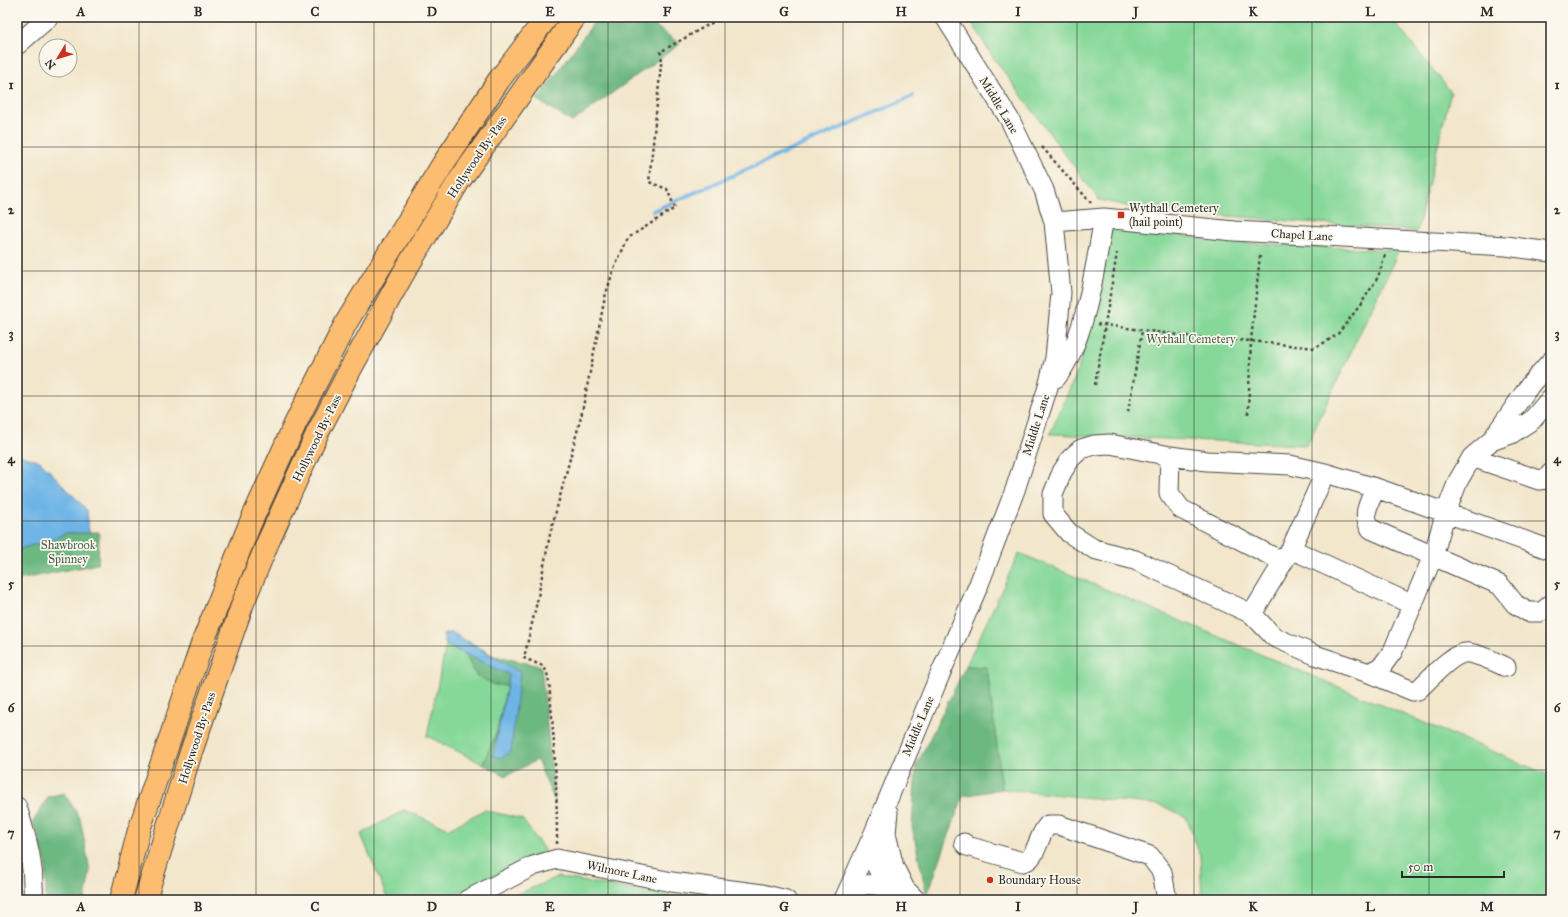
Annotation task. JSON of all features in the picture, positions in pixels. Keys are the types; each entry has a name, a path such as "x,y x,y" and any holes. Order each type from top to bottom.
{"highway":[{"name":"Hollywood By-Pass","path":"121,900 139,830 202,644 250,526 296,422 346,323 442,164 498,80 547,17"},
{"name":"Hollywood By-Pass","path":"145,900 189,759 243,603 268,542 317,434 350,370 403,274 459,181 575,17"}],"street":[{"path":"17,45 49,17"},
{"name":"Middle Lane","path":"844,898 874,833 979,584 1014,490 1048,387 1055,358 1061,292 1054,222 1044,190 1010,120 945,17"},
{"path":"1048,387 1065,367 1083,324 1104,218"},
{"name":"Chapel Lane","path":"1054,222 1104,218 1234,231 1506,246 1551,252"},
{"path":"1369,673 1382,666 1393,651 1433,556 1446,512 1458,481 1472,458 1491,441 1530,385 1551,361"},
{"path":"1491,441 1511,434 1532,420 1551,398"},
{"path":"1506,667 1484,657 1468,652 1455,656 1414,692 1369,673 1274,638 1252,614 1135,560 1094,548 1068,533 1053,514 1053,494 1062,472 1072,458 1081,449 1094,445 1110,444 1170,456 1207,460 1290,465 1325,473 1376,488 1551,550"},
{"path":"1170,456 1169,493 1181,509 1287,556 1413,605"},
{"path":"1472,458 1539,480 1546,479 1551,473"},
{"path":"1252,614 1287,556 1325,473"},
{"path":"1376,488 1366,515 1366,522 1371,529 1500,585 1515,604 1528,612 1542,612 1551,604"},
{"path":"890,792 886,834 894,867 905,889 916,900"},
{"path":"17,807 30,849 34,886 33,900"},
{"path":"964,843 967,846 1023,862 1032,858 1042,831 1048,825 1059,825 1150,856 1162,872 1166,900"},
{"name":"Middle Lane","path":"874,833 877,867 894,896"},
{"name":"Wilmore Lane","path":"467,900 534,866 557,859 672,882 762,894 786,900"},
{"name":"Middle Lane","path":"844,898 862,886 877,886 894,896"}],"path":[{"path":"557,859 553,730 548,676 543,666 524,658 537,602 550,534 581,417 607,290 613,271 628,238 675,208 667,189 649,182 662,55 660,52 722,17"},
{"path":"1038,142 1104,218"},
{"path":"1083,324 1194,338 1251,341 1315,348 1337,335 1361,304 1378,277 1387,250 1388,239"},
{"path":"1095,385 1117,253"},
{"path":"1248,414 1251,341 1260,256"},
{"path":"1128,412 1142,331"}],"green space":[{"path":"598,17 647,17 650,22 680,44 572,122 537,100"},
{"path":"969,17 1390,17 1451,92 1417,231 1141,209 1099,200 990,53"},
{"name":"Wythall Cemetery","path":"1112,225 1224,242 1387,250 1400,248 1307,445 1050,434 1078,370"},
{"name":"Shawbrook Spinney","path":"99,532 98,564 17,580 17,550 66,533"},
{"path":"1019,553 1551,776 1551,900 1202,900 1200,855 1186,817 1160,805 1002,789 987,667 966,666"},
{"path":"468,641 494,656 541,666 555,802 537,760 506,776 483,764 497,732 507,685 495,685 477,676 465,654"},
{"path":"446,645 465,654 477,676 507,684 497,732 483,764 427,736"},
{"path":"966,666 987,667 1002,789 963,796 927,896 912,827 916,766"},
{"path":"64,793 80,818 90,871 85,900 46,900 46,863 33,822 48,797"},
{"path":"404,810 449,829 484,810 522,819 545,851 443,900 388,900 361,834"},
{"path":"558,877 693,900 503,900"}],"water":[{"path":"18,455 40,461 87,510 89,533 66,533 17,550"},
{"path":"451,632 520,672 511,751 502,758 493,756 509,675 446,645 443,635"}],"waterway":[{"path":"653,211 913,96"}],"place":[{"name":"Wythall Cemetery (hail point)","path":"1121,215"},
{"name":"Boundary House","path":"990,880"}]}
